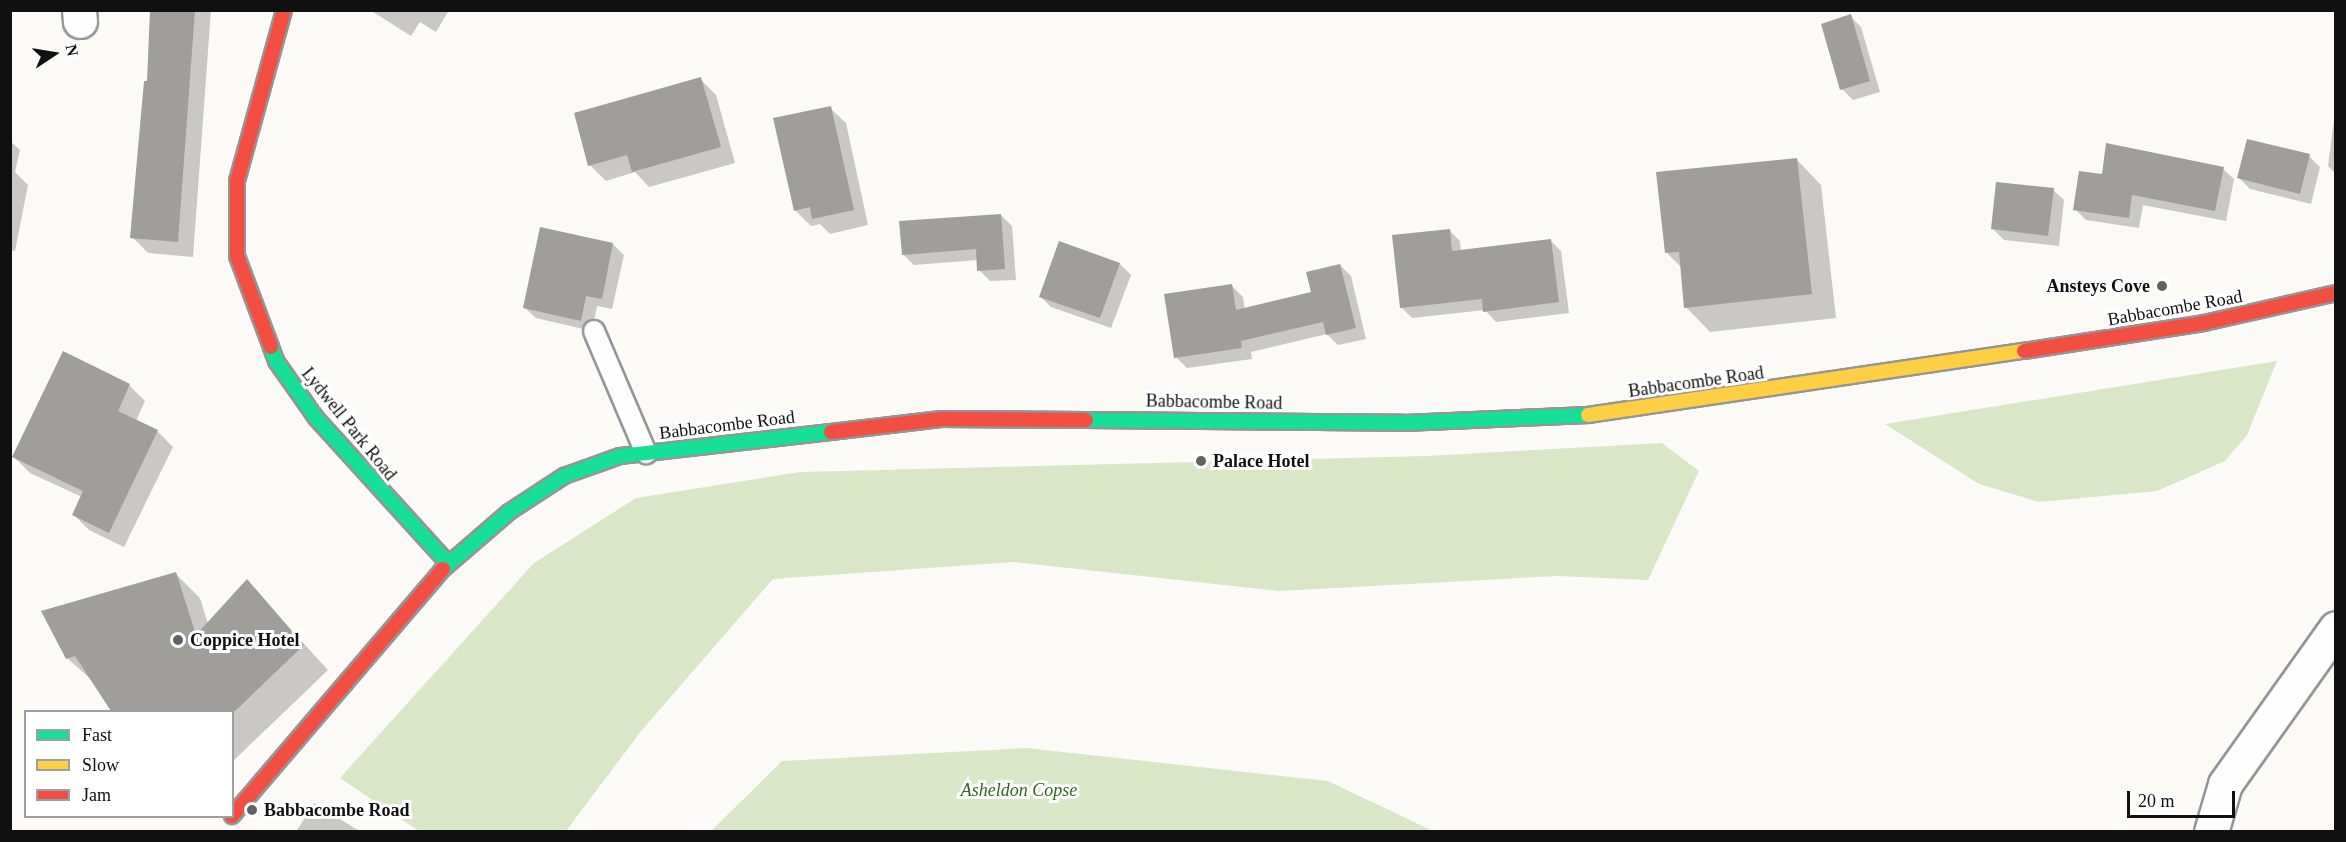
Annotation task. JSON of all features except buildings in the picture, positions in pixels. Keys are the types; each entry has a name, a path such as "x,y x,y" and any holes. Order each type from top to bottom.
{"main road":[{"name":"Lydwell Park Road","path":"284,10 237,180 237,256 276,361 316,418 448,563"},
{"name":"Babbacombe Road","path":"234,814 448,563 510,512 564,476 620,456 941,419 1404,423 1590,415 1723,398 2204,323 2336,293"}],"street":[{"path":"2211,831 2225,784 2336,628"}],"lane":[{"path":"594,331 646,453"}],"green space":[{"path":"2277,361 2247,435 2225,461 2157,491 2039,502 1979,484 1885,424"},
{"path":"1662,443 1699,471 1648,580 1558,576 1279,591 1013,562 773,579 642,730 566,831 419,831 340,778 534,563 636,498 800,472 1426,456"},
{"name":"Asheldon Copse","path":"1026,748 1328,781 1433,831 711,831 782,761"}],"traffic: fast":[{"path":"271,347 276,361 316,418 448,563"},
{"path":"1086,420 1404,423 1588,415"},
{"path":"443,569 509,512 564,476 620,456 831,432"}],"traffic: slow":[{"path":"1588,415 2024,351"}],"traffic: jam":[{"path":"271,347 237,256 237,181 284,10"},
{"path":"2024,351 2204,323 2336,293"},
{"path":"831,432 941,419 1086,420"},
{"path":"234,814 443,569"}],"place":[{"name":"Ansteys Cove","path":"2162,286"},
{"name":"Palace Hotel","path":"1201,461"},
{"name":"Coppice Hotel","path":"178,640"},
{"name":"Babbacombe Road","path":"252,810"}]}
